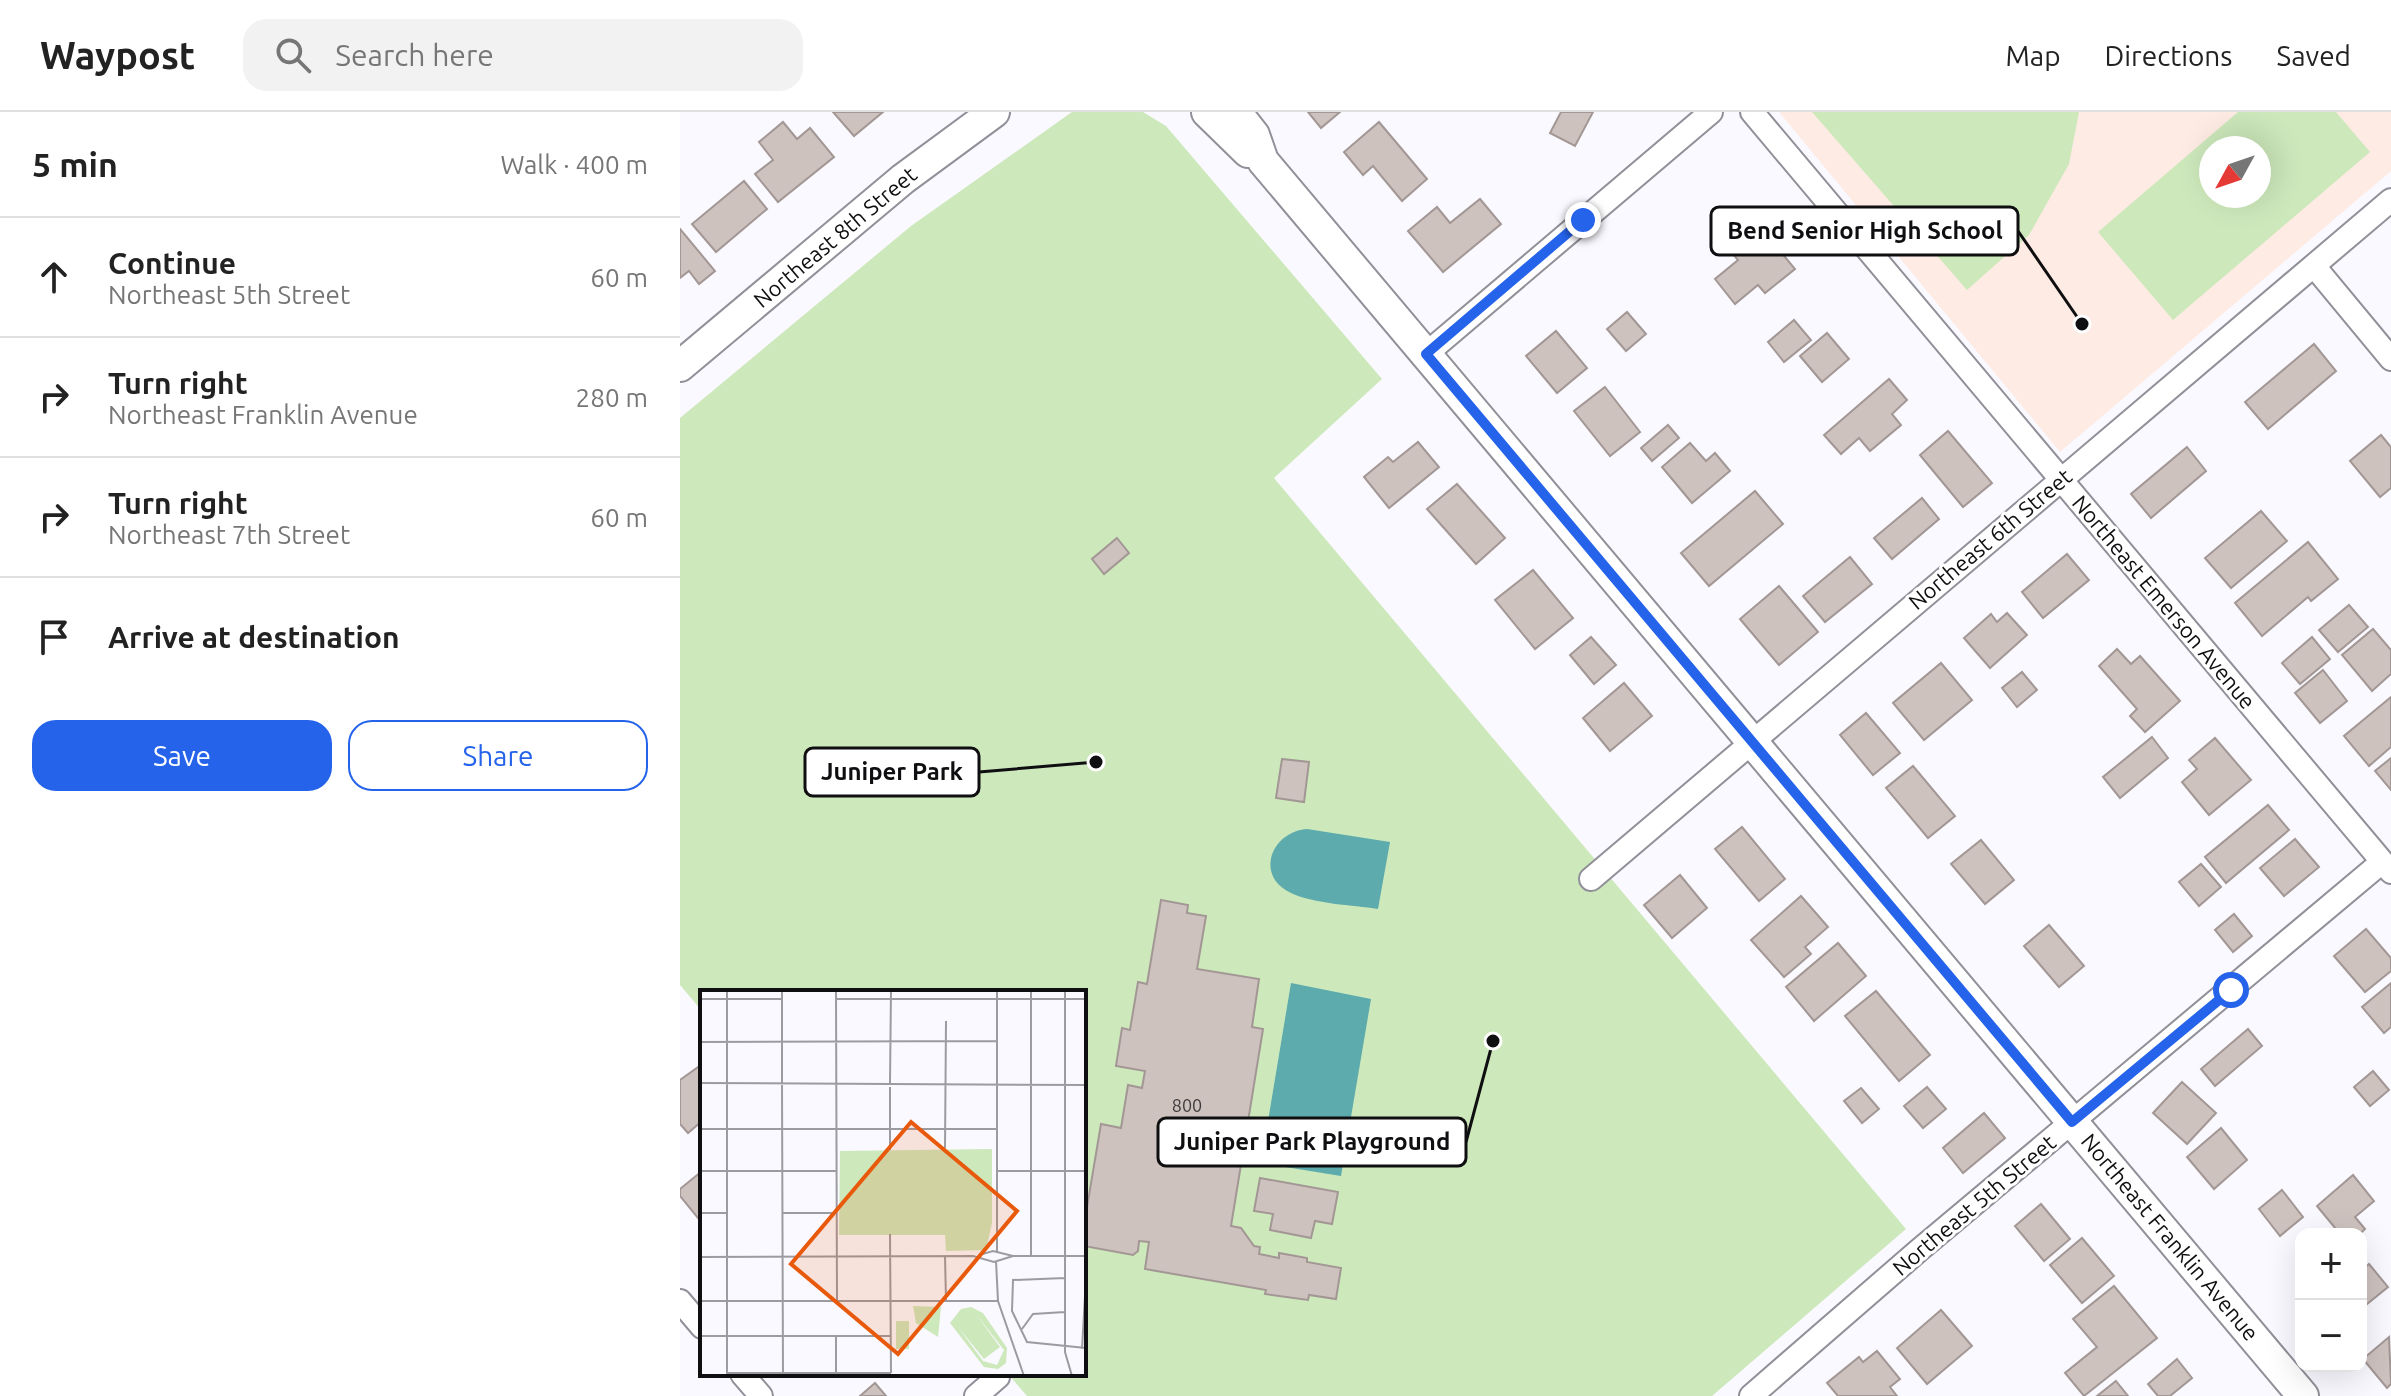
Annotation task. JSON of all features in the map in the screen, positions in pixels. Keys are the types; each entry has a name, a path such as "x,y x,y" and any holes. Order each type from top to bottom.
{"street":[{"name":"Northeast 8th Street","path":"680,366 903,179 994,112"},
{"name":"Northeast Franklin Avenue","path":"1207,112 1244,150 1263,161 2303,1396"},
{"name":"Northeast Franklin Avenue","path":"1236,112 1254,135 1263,161"},
{"path":"1426,354 1711,112"},
{"name":"Northeast Emerson Avenue","path":"1752,112 2386,867"},
{"name":"Northeast 6th Street","path":"1591,879 2391,200"},
{"path":"2314,266 2391,359"},
{"name":"Northeast 5th Street","path":"1766,1391 1918,1251 2386,867"},
{"path":"680,1301 700,1325"},
{"path":"744,1376 761,1396"},
{"path":"976,1396 998,1377"}],"shaded area":[{"path":"1779,112 2391,112 2391,171 2060,452"}],"green space":[{"path":"1072,112 1143,112 1166,126 1382,379 1274,478 1906,1229 1712,1396 1027,1396 1010,1376 1086,1376 1086,990 700,990 700,1009 680,985 680,418 911,226"},
{"path":"1812,112 2079,112 2069,164 2029,235 1967,290"},
{"path":"2238,112 2336,112 2370,152 2173,320 2098,232 2199,145 2199,208 2271,208 2271,136 2210,136"}],"water":[{"path":"1307,829 1390,842 1378,909 1311,900 1280,886 1270,867 1276,846 1294,832"},
{"path":"1291,983 1371,999 1341,1176 1261,1163"}],"building":[{"path":"833,112 883,112 854,136"},
{"path":"1308,112 1340,112 1321,128"},
{"path":"1561,112 1593,112 1575,146 1550,133"},
{"path":"783,122 797,139 810,128 834,157 778,202 755,174 773,160 759,142"},
{"path":"1379,122 1427,179 1402,201 1373,166 1363,175 1344,152"},
{"path":"744,181 767,209 716,252 692,224"},
{"path":"1480,199 1501,224 1443,272 1408,231 1437,207 1450,223"},
{"path":"1746,210 1795,269 1765,293 1758,285 1735,304 1715,279 1738,260 1716,234"},
{"path":"680,229 715,271 699,284 689,271 680,278"},
{"path":"1627,312 1646,334 1626,351 1607,329"},
{"path":"1794,320 1811,340 1784,362 1768,342"},
{"path":"1556,331 1587,368 1557,393 1526,356"},
{"path":"1827,333 1849,359 1822,382 1800,356"},
{"path":"2314,344 2336,371 2268,429 2245,402"},
{"path":"1889,379 1907,400 1892,414 1901,425 1870,451 1859,438 1841,454 1824,435"},
{"path":"1605,387 1640,432 1610,456 1574,411"},
{"path":"1668,425 1679,438 1652,461 1641,448"},
{"path":"1948,431 1992,483 1963,507 1920,455"},
{"path":"2381,435 2391,447 2391,488 2380,497 2350,461"},
{"path":"1418,442 1439,467 1389,508 1364,477 1388,457 1393,462"},
{"path":"1690,443 1706,461 1715,453 1730,471 1692,503 1662,467"},
{"path":"2187,447 2206,471 2151,518 2131,494"},
{"path":"1457,484 1505,538 1476,564 1427,509"},
{"path":"1755,491 1783,524 1709,586 1681,553"},
{"path":"1922,498 1939,519 1892,559 1874,538"},
{"path":"2261,511 2287,541 2231,588 2205,558"},
{"path":"1117,538 1129,553 1104,574 1092,559"},
{"path":"2308,542 2338,579 2311,601 2308,597 2262,636 2235,603"},
{"path":"2067,554 2089,580 2043,618 2022,592"},
{"path":"1850,557 1872,584 1825,622 1803,596"},
{"path":"1533,570 1573,618 1535,649 1495,600"},
{"path":"1779,586 1818,632 1779,665 1740,619"},
{"path":"2349,605 2368,627 2338,652 2319,630"},
{"path":"2007,613 2027,635 1990,668 1964,638 1991,614 1997,622"},
{"path":"2373,629 2391,650 2391,674 2372,691 2342,655"},
{"path":"1591,637 1616,665 1594,684 1570,655"},
{"path":"2312,637 2330,659 2300,684 2282,663"},
{"path":"2117,649 2131,664 2140,656 2180,701 2145,732 2130,716 2137,709 2099,666"},
{"path":"1941,663 1972,700 1924,740 1893,703"},
{"path":"2323,670 2347,701 2320,723 2295,693"},
{"path":"2022,672 2037,690 2017,707 2002,688"},
{"path":"1624,683 1652,716 1610,751 1583,718"},
{"path":"2391,697 2391,747 2369,766 2344,736"},
{"path":"1866,713 1900,753 1873,775 1840,735"},
{"path":"2152,737 2168,758 2120,798 2103,777"},
{"path":"2215,738 2251,780 2209,815 2182,782 2197,769 2189,760"},
{"path":"2391,758 2391,790 2375,771"},
{"path":"1282,759 1309,762 1304,802 1276,798"},
{"path":"1913,766 1955,816 1928,838 1886,788"},
{"path":"2268,805 2289,830 2226,883 2205,857"},
{"path":"1742,827 1785,879 1759,901 1715,849"},
{"path":"2295,839 2319,867 2284,896 2260,868"},
{"path":"1981,840 2014,880 1985,904 1951,864"},
{"path":"2201,864 2221,887 2199,906 2179,882"},
{"path":"1680,875 1707,908 1672,938 1644,905"},
{"path":"1801,896 1828,927 1805,947 1811,954 1784,977 1751,940"},
{"path":"1161,900 1188,905 1187,913 1206,916 1197,969 1259,979 1252,1027 1263,1029 1231,1226 1241,1228 1254,1246 1260,1247 1259,1254 1279,1258 1279,1253 1341,1268 1336,1299 1309,1295 1308,1300 1265,1294 1266,1290 1145,1269 1149,1242 1139,1241 1138,1251 1133,1255 1086,1246 1086,1213 1101,1124 1121,1128 1128,1085 1142,1088 1145,1071 1116,1066 1122,1028 1130,1030 1138,982 1147,984"},
{"path":"2234,914 2252,936 2233,952 2215,930"},
{"path":"2049,925 2084,966 2059,987 2024,946"},
{"path":"2366,929 2391,958 2391,971 2365,992 2334,956"},
{"path":"1838,943 1866,976 1814,1021 1786,987"},
{"path":"2391,983 2391,1027 2384,1033 2362,1007"},
{"path":"1876,991 1930,1055 1899,1081 1845,1016"},
{"path":"2248,1029 2262,1046 2215,1086 2201,1069"},
{"path":"700,1066 700,1123 688,1133 680,1124 680,1080"},
{"path":"2373,1071 2389,1090 2370,1106 2354,1087"},
{"path":"2182,1082 2216,1113 2187,1144 2153,1113"},
{"path":"1927,1087 1946,1109 1923,1128 1904,1106"},
{"path":"1861,1088 1879,1109 1862,1123 1844,1101"},
{"path":"1984,1113 2005,1138 1963,1173 1943,1148"},
{"path":"2221,1128 2247,1160 2214,1189 2187,1157"},
{"path":"700,1173 700,1221 680,1196 680,1189"},
{"path":"2353,1175 2374,1201 2355,1217 2364,1228 2335,1228 2317,1206"},
{"path":"1260,1178 1338,1192 1332,1224 1315,1221 1311,1238 1270,1230 1273,1214 1254,1211"},
{"path":"2282,1190 2303,1217 2280,1236 2259,1209"},
{"path":"2041,1204 2070,1239 2044,1261 2015,1226"},
{"path":"2082,1238 2114,1276 2082,1303 2050,1265"},
{"path":"2369,1264 2388,1287 2367,1304 2367,1300"},
{"path":"2114,1286 2157,1338 2084,1396 2065,1373 2097,1347 2073,1319"},
{"path":"1941,1310 1972,1346 1927,1384 1897,1348"},
{"path":"2389,1337 2391,1384 2387,1388 2367,1364 2367,1356"},
{"path":"1877,1351 1900,1379 1890,1387 1897,1396 1838,1396 1827,1383 1859,1357 1863,1362"},
{"path":"2177,1359 2192,1378 2170,1396 2158,1396 2148,1384"},
{"path":"2116,1381 2128,1396 2097,1396"},
{"path":"875,1383 886,1396 860,1396"}],"place":[{"name":"Bend Senior High School","path":"2082,324"},
{"name":"Juniper Park","path":"1096,762"},
{"name":"Juniper Park Playground","path":"1493,1041"}],"route":[{"path":"1583,220 1426,354 2072,1122 2231,990"}]}
